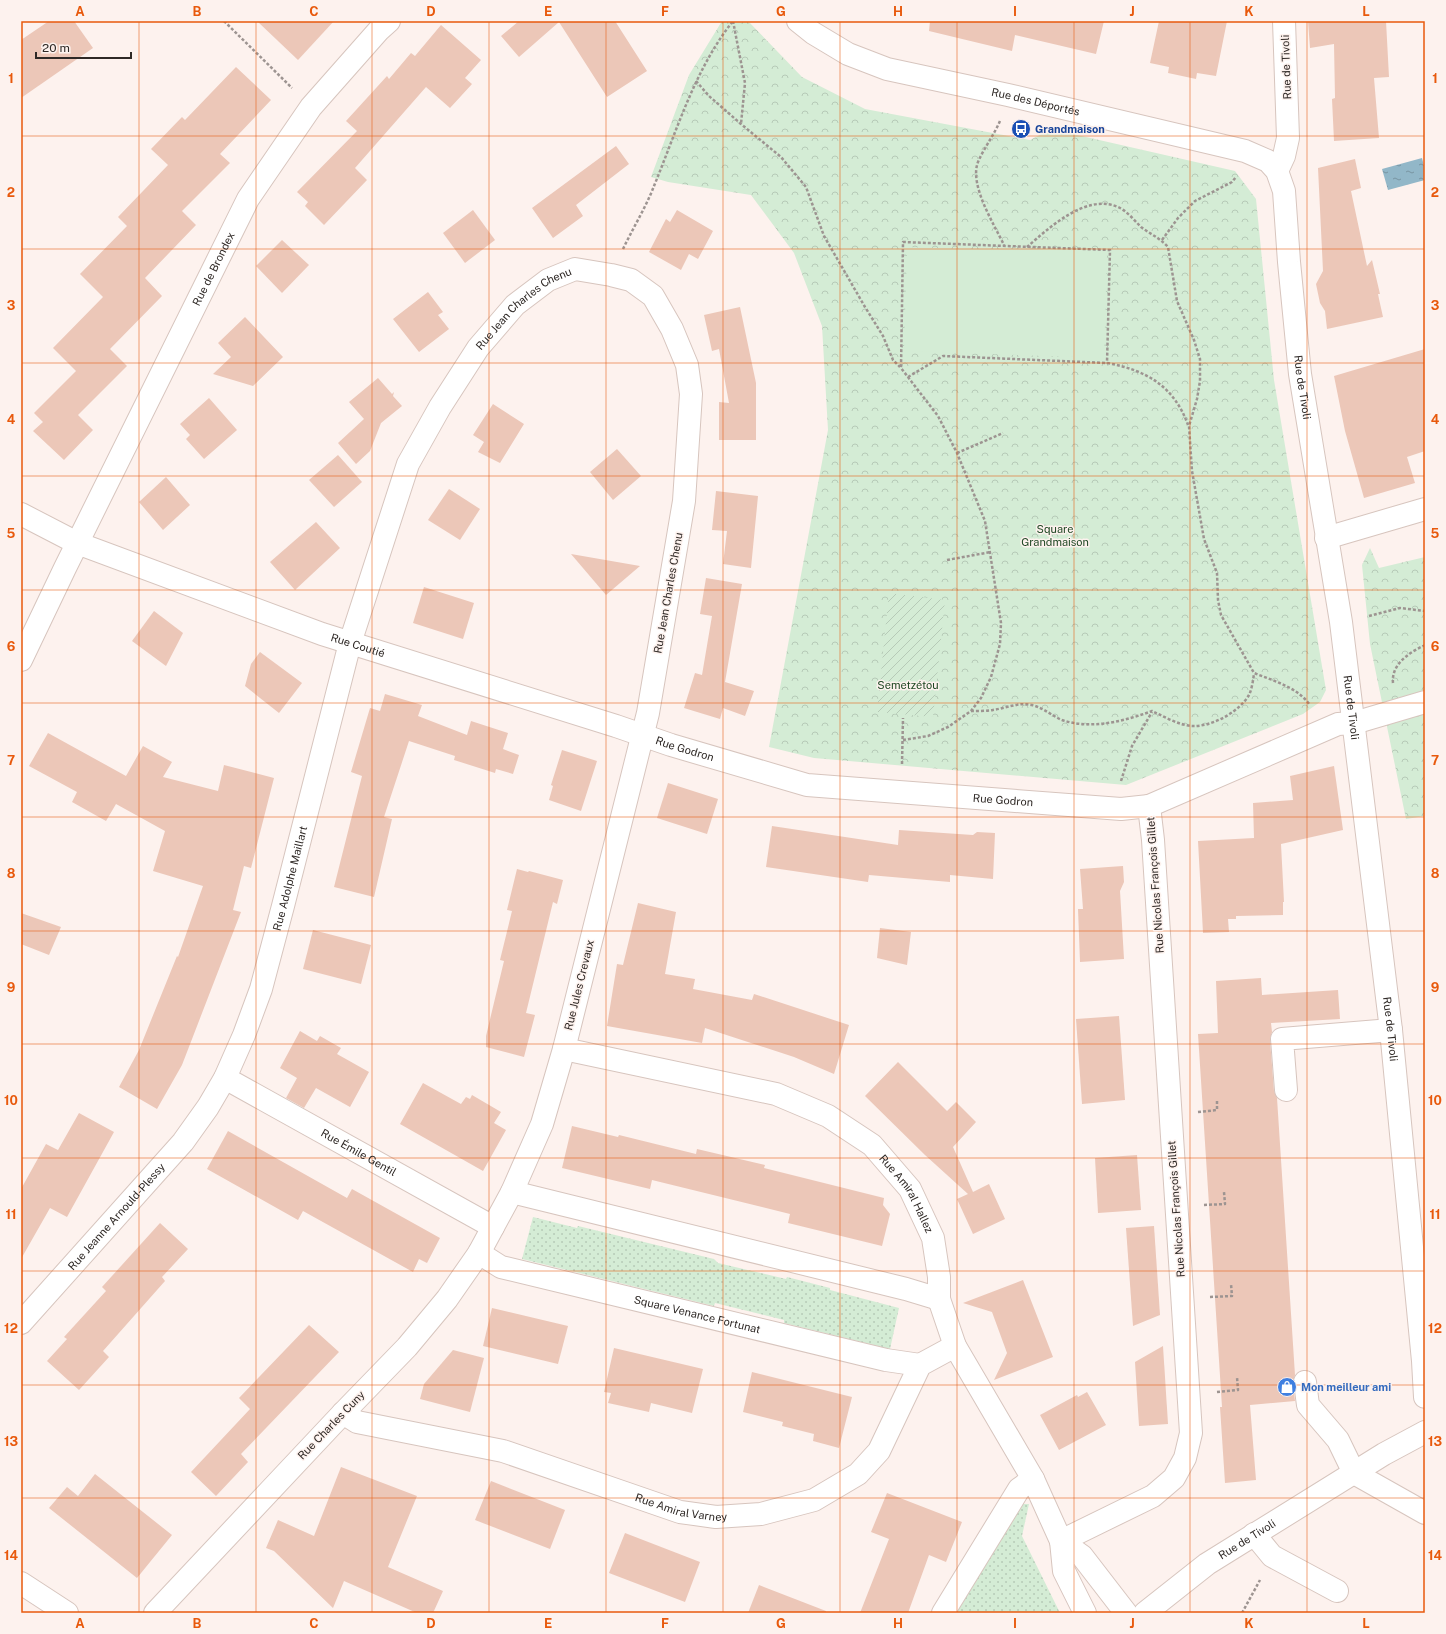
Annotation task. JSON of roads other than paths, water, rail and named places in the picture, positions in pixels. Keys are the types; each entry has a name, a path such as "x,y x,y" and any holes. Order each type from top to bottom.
{"street":[{"name":"Rue de Brondex","path":"21,660 77,543 248,199 311,107 379,30 389,21"},
{"name":"Rue des Déportés","path":"798,21 813,33 848,54 887,69 1008,95 1245,151 1268,161 1278,171"},
{"name":"Rue de Tivoli","path":"1284,21 1288,138 1284,156 1278,171 1284,191 1289,269 1300,374 1341,622 1354,723 1391,1030 1425,1385"},
{"name":"Rue Jean Charles Chenu","path":"350,643 408,464 440,407 478,348 515,305 548,280 575,269 631,280 653,296 672,329 687,365 691,394 684,501 648,713 642,735"},
{"path":"1326,538 1425,509"},
{"name":"Rue Coutié","path":"21,514 77,543 350,643 642,735"},
{"name":"Rue Adolphe Maillart","path":"208,1107 225,1078 244,1035 261,989 350,643"},
{"name":"Rue Godron","path":"642,735 807,785 1121,809 1149,806 1338,724 1354,723 1425,702"},
{"name":"Rue Jules Crevaux","path":"493,1227 512,1192 542,1124 564,1048 642,735"},
{"name":"Rue Nicolas François Gillet","path":"1061,1541 1153,1496 1174,1478 1185,1458 1191,1433 1153,840 1149,806"},
{"path":"1286,1090 1282,1040 1391,1030"},
{"name":"Rue Amiral Hallez","path":"564,1048 776,1094 828,1116 872,1145 910,1189 933,1238 939,1277 939,1299 955,1346 1033,1479 1061,1541 1064,1571 1085,1613"},
{"name":"Rue Émile Gentil","path":"225,1078 493,1227"},
{"name":"Rue Jeanne Arnould-Plessy","path":"21,1323 183,1142 208,1107"},
{"path":"512,1192 906,1289 939,1299"},
{"name":"Rue Charles Cuny","path":"155,1613 407,1347 447,1299 479,1253 493,1227"},
{"name":"Square Venance Fortunat","path":"479,1253 501,1267 886,1360 920,1365"},
{"path":"920,1365 955,1346"},
{"name":"Rue Amiral Varney","path":"343,1413 357,1422 503,1451 680,1512 716,1517 761,1514 814,1500 858,1474 879,1451 920,1365"},
{"path":"1305,1382 1308,1405 1338,1440 1354,1473 1425,1513"},
{"name":"Rue de Tivoli","path":"1145,1613 1207,1564 1384,1454 1425,1432"},
{"path":"943,1613 1019,1489 1033,1479"},
{"path":"1254,1534 1273,1556 1337,1591"},
{"path":"1061,1541 1082,1556 1126,1613"},
{"path":"21,1583 67,1613"}],"water":[{"path":"1422,158 1425,170 1425,180 1388,190 1382,169"}],"place":[{"name":"Grandmaison","path":"1021,129"},
{"name":"Mon meilleur ami","path":"1287,1387"}],"park label":[{"name":"Square Grandmaison","path":"1055,535"},
{"name":"Semetzétou","path":"908,685"}]}
